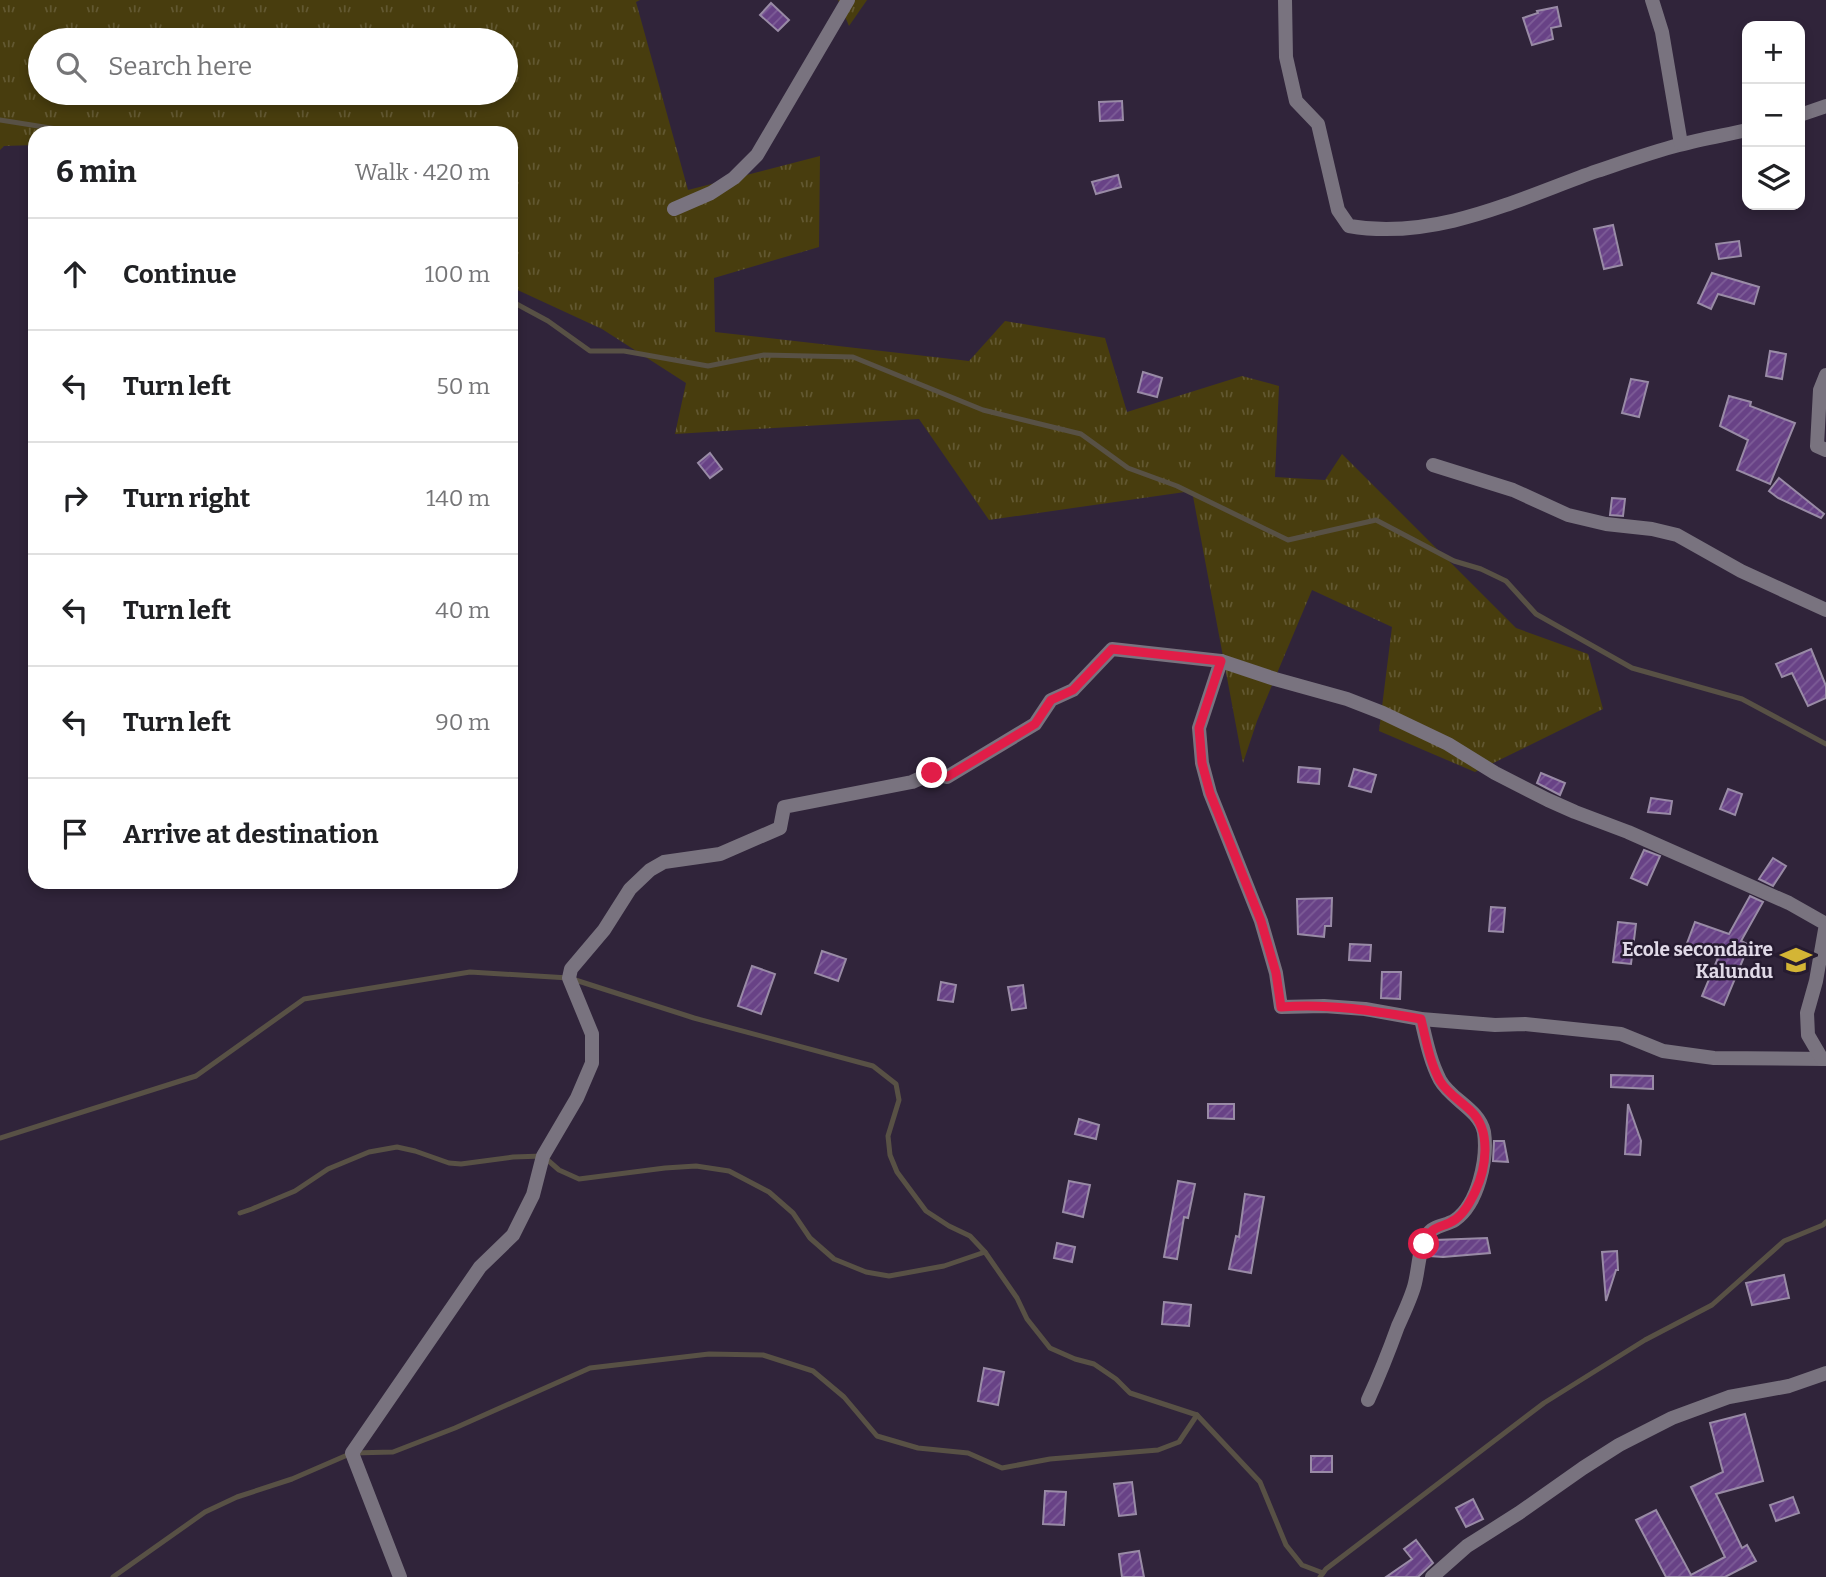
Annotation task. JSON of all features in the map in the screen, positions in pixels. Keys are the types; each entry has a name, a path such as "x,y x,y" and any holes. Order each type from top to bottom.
{"street":[{"path":"674,209 711,193 734,178 757,155 848,0"},
{"path":"1284,0 1286,57 1296,101 1318,124 1338,210 1349,226 1370,229 1452,222 1489,212 1681,144 1742,131"},
{"path":"1652,0 1662,33 1681,144"},
{"path":"1805,113 1826,106"},
{"path":"1826,375 1820,390 1817,446 1826,450"},
{"path":"1433,465 1513,490 1568,515 1677,535 1741,571 1826,610"},
{"path":"400,1577 352,1453 480,1268 513,1235 533,1195 543,1156 577,1098 592,1062 592,1034 569,978 571,969 604,930 630,889 650,870 664,862 720,854 779,828 784,807 912,782 932,773 947,777 1035,724 1051,700 1073,690 1112,649 1221,661 1347,699 1448,744 1495,773 1548,800 1777,898 1826,924 1816,981 1807,1013 1808,1035 1824,1059"},
{"path":"1221,661 1199,728 1202,763 1210,793 1261,921 1276,973 1281,1007 1352,1008 1421,1019 1495,1025 1525,1024 1621,1034 1663,1051 1714,1058 1824,1059"},
{"path":"1368,1400 1415,1286 1428,1233 1454,1221 1464,1211 1480,1181 1483,1165 1483,1131 1479,1119 1441,1082 1431,1059 1421,1019"},
{"path":"1432,1577 1467,1545 1583,1468 1672,1418 1729,1397 1789,1386 1826,1373"}],"green space":[{"path":"0,0 640,0 636,2 688,190 820,156 819,247 714,278 715,332 969,361 1005,321 1105,338 1127,412 1242,376 1279,386 1275,477 1325,480 1342,454 1516,628 1588,654 1603,709 1475,772 1379,731 1392,627 1312,590 1257,721 1243,763 1192,491 989,520 919,419 675,434 686,383 602,329 518,290 518,126 28,126 28,145 4,146 0,150"},
{"path":"838,0 867,0 849,26"}],"building":[{"path":"771,3 789,20 778,31 760,15"},
{"path":"1557,7 1561,26 1551,28 1553,39 1532,45 1523,18 1538,13 1537,11"},
{"path":"1122,101 1123,120 1100,121 1099,102"},
{"path":"1118,175 1121,187 1096,194 1092,182"},
{"path":"1613,225 1622,265 1604,269 1594,229"},
{"path":"1739,241 1741,256 1719,259 1716,244"},
{"path":"1712,273 1759,287 1754,304 1718,294 1711,309 1698,303"},
{"path":"1770,351 1786,354 1782,379 1766,376"},
{"path":"1143,372 1162,378 1157,397 1138,392"},
{"path":"1631,379 1648,382 1639,417 1622,413"},
{"path":"1729,396 1751,402 1750,406 1795,423 1770,484 1737,470 1748,440 1720,426"},
{"path":"710,453 722,469 710,478 698,463"},
{"path":"1779,478 1824,514 1821,518 1769,491"},
{"path":"1612,498 1625,499 1623,516 1610,515"},
{"path":"1811,649 1826,686 1826,698 1808,706 1792,673 1782,677 1776,664"},
{"path":"1299,767 1320,769 1319,784 1298,782"},
{"path":"1354,769 1376,775 1371,792 1349,786"},
{"path":"1541,773 1565,783 1560,795 1537,783"},
{"path":"1728,789 1742,794 1735,815 1720,809"},
{"path":"1651,798 1672,801 1670,814 1648,812"},
{"path":"1644,850 1660,856 1647,885 1631,878"},
{"path":"1773,858 1786,866 1773,886 1759,879"},
{"path":"1750,896 1763,902 1741,941 1749,945 1724,1005 1702,996 1718,958 1686,946 1695,922 1729,934"},
{"path":"1332,898 1331,926 1325,926 1324,937 1298,934 1297,899"},
{"path":"1491,907 1505,908 1503,932 1489,931"},
{"path":"1618,922 1636,924 1631,964 1613,962"},
{"path":"1350,944 1371,945 1370,961 1349,960"},
{"path":"822,951 846,959 838,981 815,973"},
{"path":"752,966 775,974 761,1014 738,1006"},
{"path":"1382,972 1401,972 1400,999 1381,998"},
{"path":"941,982 956,985 953,1002 938,1000"},
{"path":"1023,985 1026,1008 1012,1010 1008,987"},
{"path":"1611,1075 1653,1076 1653,1089 1611,1087"},
{"path":"1208,1104 1234,1104 1234,1119 1208,1118"},
{"path":"1628,1104 1641,1141 1640,1155 1625,1154"},
{"path":"1079,1119 1099,1125 1096,1139 1075,1134"},
{"path":"1494,1141 1504,1141 1508,1162 1493,1161"},
{"path":"1069,1181 1090,1185 1083,1217 1063,1212"},
{"path":"1178,1181 1195,1184 1188,1218 1184,1217 1177,1259 1164,1257"},
{"path":"1245,1194 1264,1197 1251,1273 1229,1269 1236,1236 1239,1237"},
{"path":"1487,1238 1490,1253 1430,1256 1435,1240"},
{"path":"1057,1243 1075,1247 1072,1262 1054,1258"},
{"path":"1617,1251 1618,1270 1606,1301 1602,1252"},
{"path":"1784,1275 1789,1298 1752,1305 1746,1283"},
{"path":"1164,1302 1191,1305 1189,1326 1162,1324"},
{"path":"984,1368 1004,1372 998,1405 978,1401"},
{"path":"1745,1414 1763,1481 1716,1494 1742,1548 1747,1545 1756,1561 1725,1577 1666,1577 1636,1520 1656,1510 1691,1575 1725,1557 1691,1487 1723,1472 1710,1423"},
{"path":"1311,1456 1332,1456 1332,1472 1311,1472"},
{"path":"1132,1482 1136,1514 1119,1516 1114,1484"},
{"path":"1045,1491 1066,1492 1064,1525 1043,1524"},
{"path":"1793,1497 1799,1513 1776,1521 1770,1505"},
{"path":"1473,1499 1483,1519 1466,1527 1456,1508"},
{"path":"1416,1540 1433,1563 1418,1577 1386,1577 1412,1559 1404,1549"},
{"path":"1139,1551 1144,1577 1122,1577 1119,1554"}],"waterway":[{"path":"0,120 38,126"},
{"path":"518,305 548,321 590,351 624,351 708,366 764,355 853,357 983,410 1081,434 1128,468 1177,486 1288,540 1376,520 1454,561 1481,569 1506,581 1536,614 1632,668 1742,699 1826,744"},
{"path":"0,1138 196,1076 304,999 470,972 569,978 694,1018 873,1066 896,1084 899,1100 888,1136 890,1155 897,1172 926,1211 970,1236 985,1252 1017,1298 1027,1319 1050,1348 1094,1364 1116,1379 1130,1393 1197,1415 1260,1482 1286,1545 1302,1565 1323,1573"},
{"path":"240,1213 295,1191 328,1169 369,1152 397,1147 449,1163 461,1164 543,1156 559,1170 579,1179 696,1166 729,1171 769,1192 793,1213 810,1238 834,1259 866,1272 889,1276 944,1266 985,1252"},
{"path":"1320,1577 1326,1569 1544,1403 1645,1340 1712,1305 1784,1241 1826,1222"},
{"path":"113,1577 205,1512 237,1497 292,1479 352,1453 393,1452 455,1428 590,1368 709,1354 763,1355 813,1371 844,1397 877,1436 918,1448 968,1453 1002,1468 1050,1459 1158,1450 1179,1442 1197,1415"}],"place":[{"name":"Ecole secondaire Kalundu","path":"1796,960"}],"route":[{"path":"932,773 947,777 1035,724 1051,700 1073,690 1112,649 1221,661 1199,728 1202,763 1210,793 1261,921 1276,973 1281,1007 1298,1005 1365,1009 1421,1019 1431,1059 1441,1082 1479,1119 1483,1131 1484,1153 1480,1181 1464,1211 1454,1221 1428,1233 1424,1244"}]}
